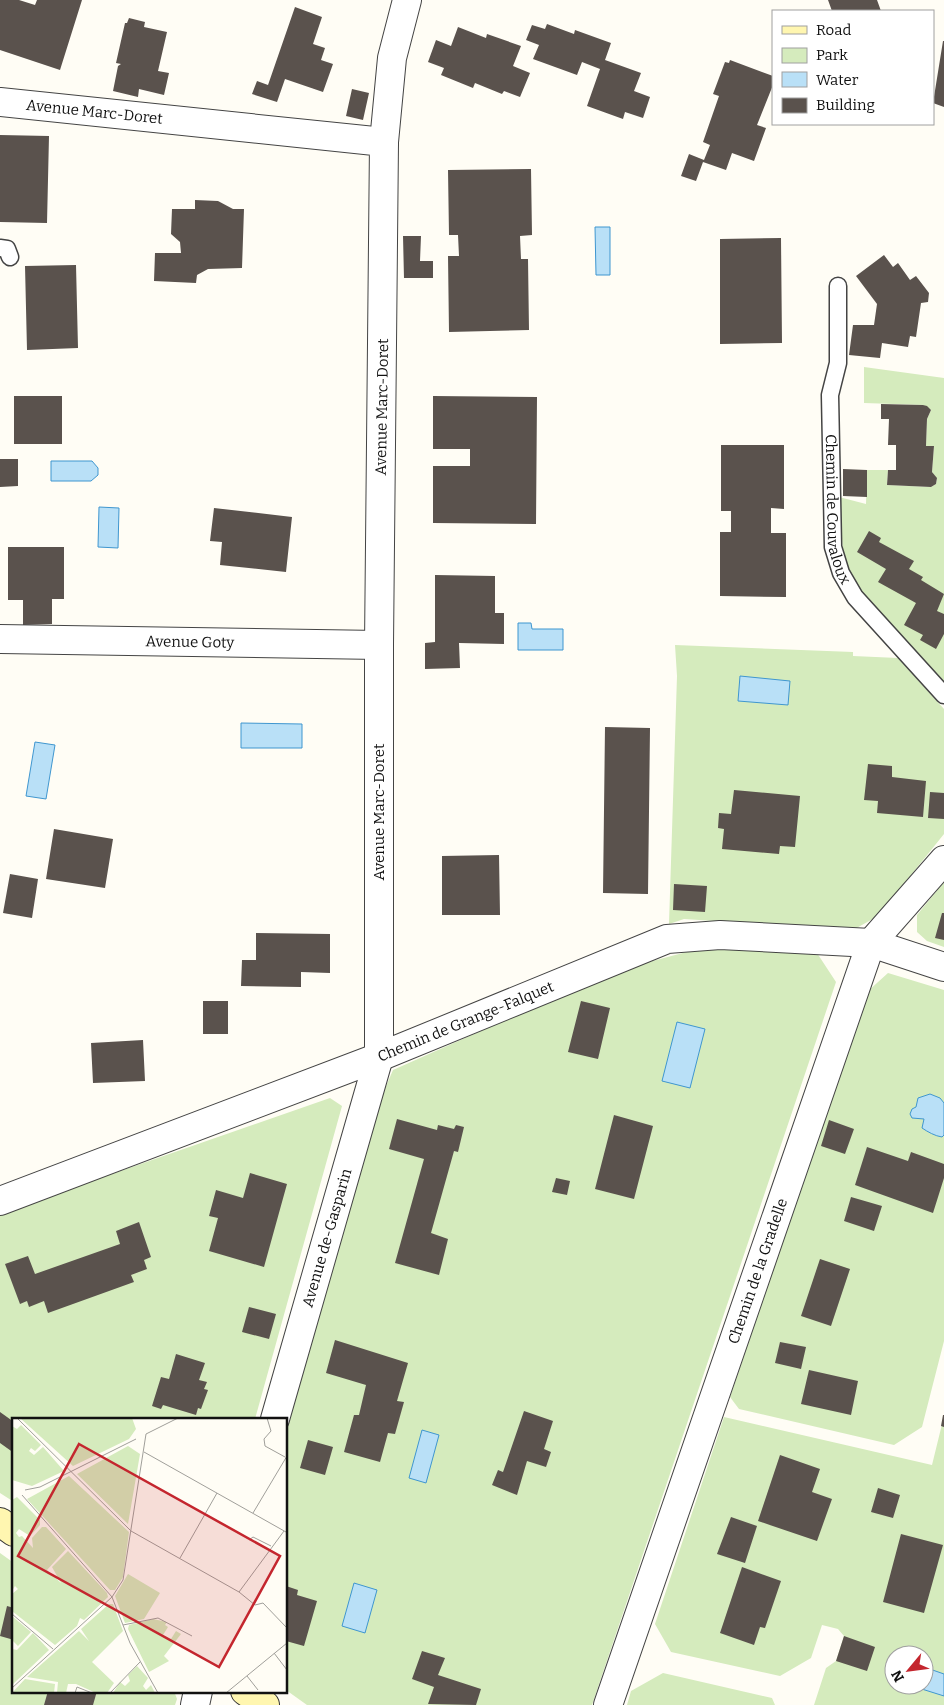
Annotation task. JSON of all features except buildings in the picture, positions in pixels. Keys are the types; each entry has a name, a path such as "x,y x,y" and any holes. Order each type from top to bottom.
{"street":[{"path":"384,142 392,58 407,0"},
{"name":"Avenue Marc-Doret","path":"0,102 384,142 379,645 379,1057"},
{"name":"Avenue Goty","path":"0,639 379,645"},
{"name":"Chemin de la Gradelle","path":"608,1705 870,943 944,860"},
{"name":"Chemin de Grange-Falquet","path":"0,1201 379,1057 667,940 720,935 870,943 944,967"},
{"name":"Avenue de-Gasparin","path":"275,1418 379,1057"},
{"path":"0,1522 12,1531"},
{"path":"195,1705 198,1692"},
{"path":"246,1692 265,1705"}],"lane":[{"name":"Chemin de Couvaloux","path":"838,286 838,363 830,395 833,547 841,573 855,597 944,695"}],"green space":[{"path":"864,367 944,378 944,683 866,602 844,566 839,497 866,504 867,470 888,470 887,485 931,487 936,484 937,479 932,472 934,446 926,446 927,419 931,410 923,405 864,403"},
{"path":"675,645 853,652 853,656 898,658 944,709 944,834 878,916 853,930 684,919 669,924 677,676"},
{"path":"944,882 944,947 927,941 917,932 917,915"},
{"path":"702,948 817,953 836,982 592,1705 307,1705 288,1691 288,1421 371,1121 393,1070 618,970"},
{"path":"888,973 944,990 944,1341 922,1427 894,1445 739,1409 730,1397 867,992"},
{"path":"330,1098 342,1106 255,1418 12,1418 12,1501 0,1493 0,1213"},
{"path":"944,1416 944,1705 814,1705 826,1668 836,1661 844,1636 838,1629 822,1625 811,1658 780,1676 671,1652 655,1624 724,1417 932,1465"},
{"path":"0,1553 12,1562 12,1692 174,1692 177,1699 175,1705 0,1705"},
{"path":"663,1673 772,1698 775,1705 627,1705 631,1691"}],"water":[{"path":"595,227 610,227 610,275 596,275"},
{"path":"51,461 92,461 98,468 98,475 91,481 51,481"},
{"path":"99,507 119,508 118,548 98,547"},
{"path":"518,623 531,623 532,629 563,629 563,650 518,650"},
{"path":"740,676 790,681 788,705 738,701"},
{"path":"241,723 302,724 302,748 241,748"},
{"path":"35,742 55,745 46,799 26,796"},
{"path":"677,1022 705,1029 690,1088 662,1081"},
{"path":"930,1094 940,1098 944,1103 944,1135 942,1137 922,1128 924,1119 912,1118 910,1114 912,1109 916,1107 918,1098"},
{"path":"422,1430 439,1435 426,1483 409,1478"},
{"path":"354,1583 377,1590 365,1633 342,1626"},
{"path":"934,1670 944,1674 944,1696 934,1693"}]}
